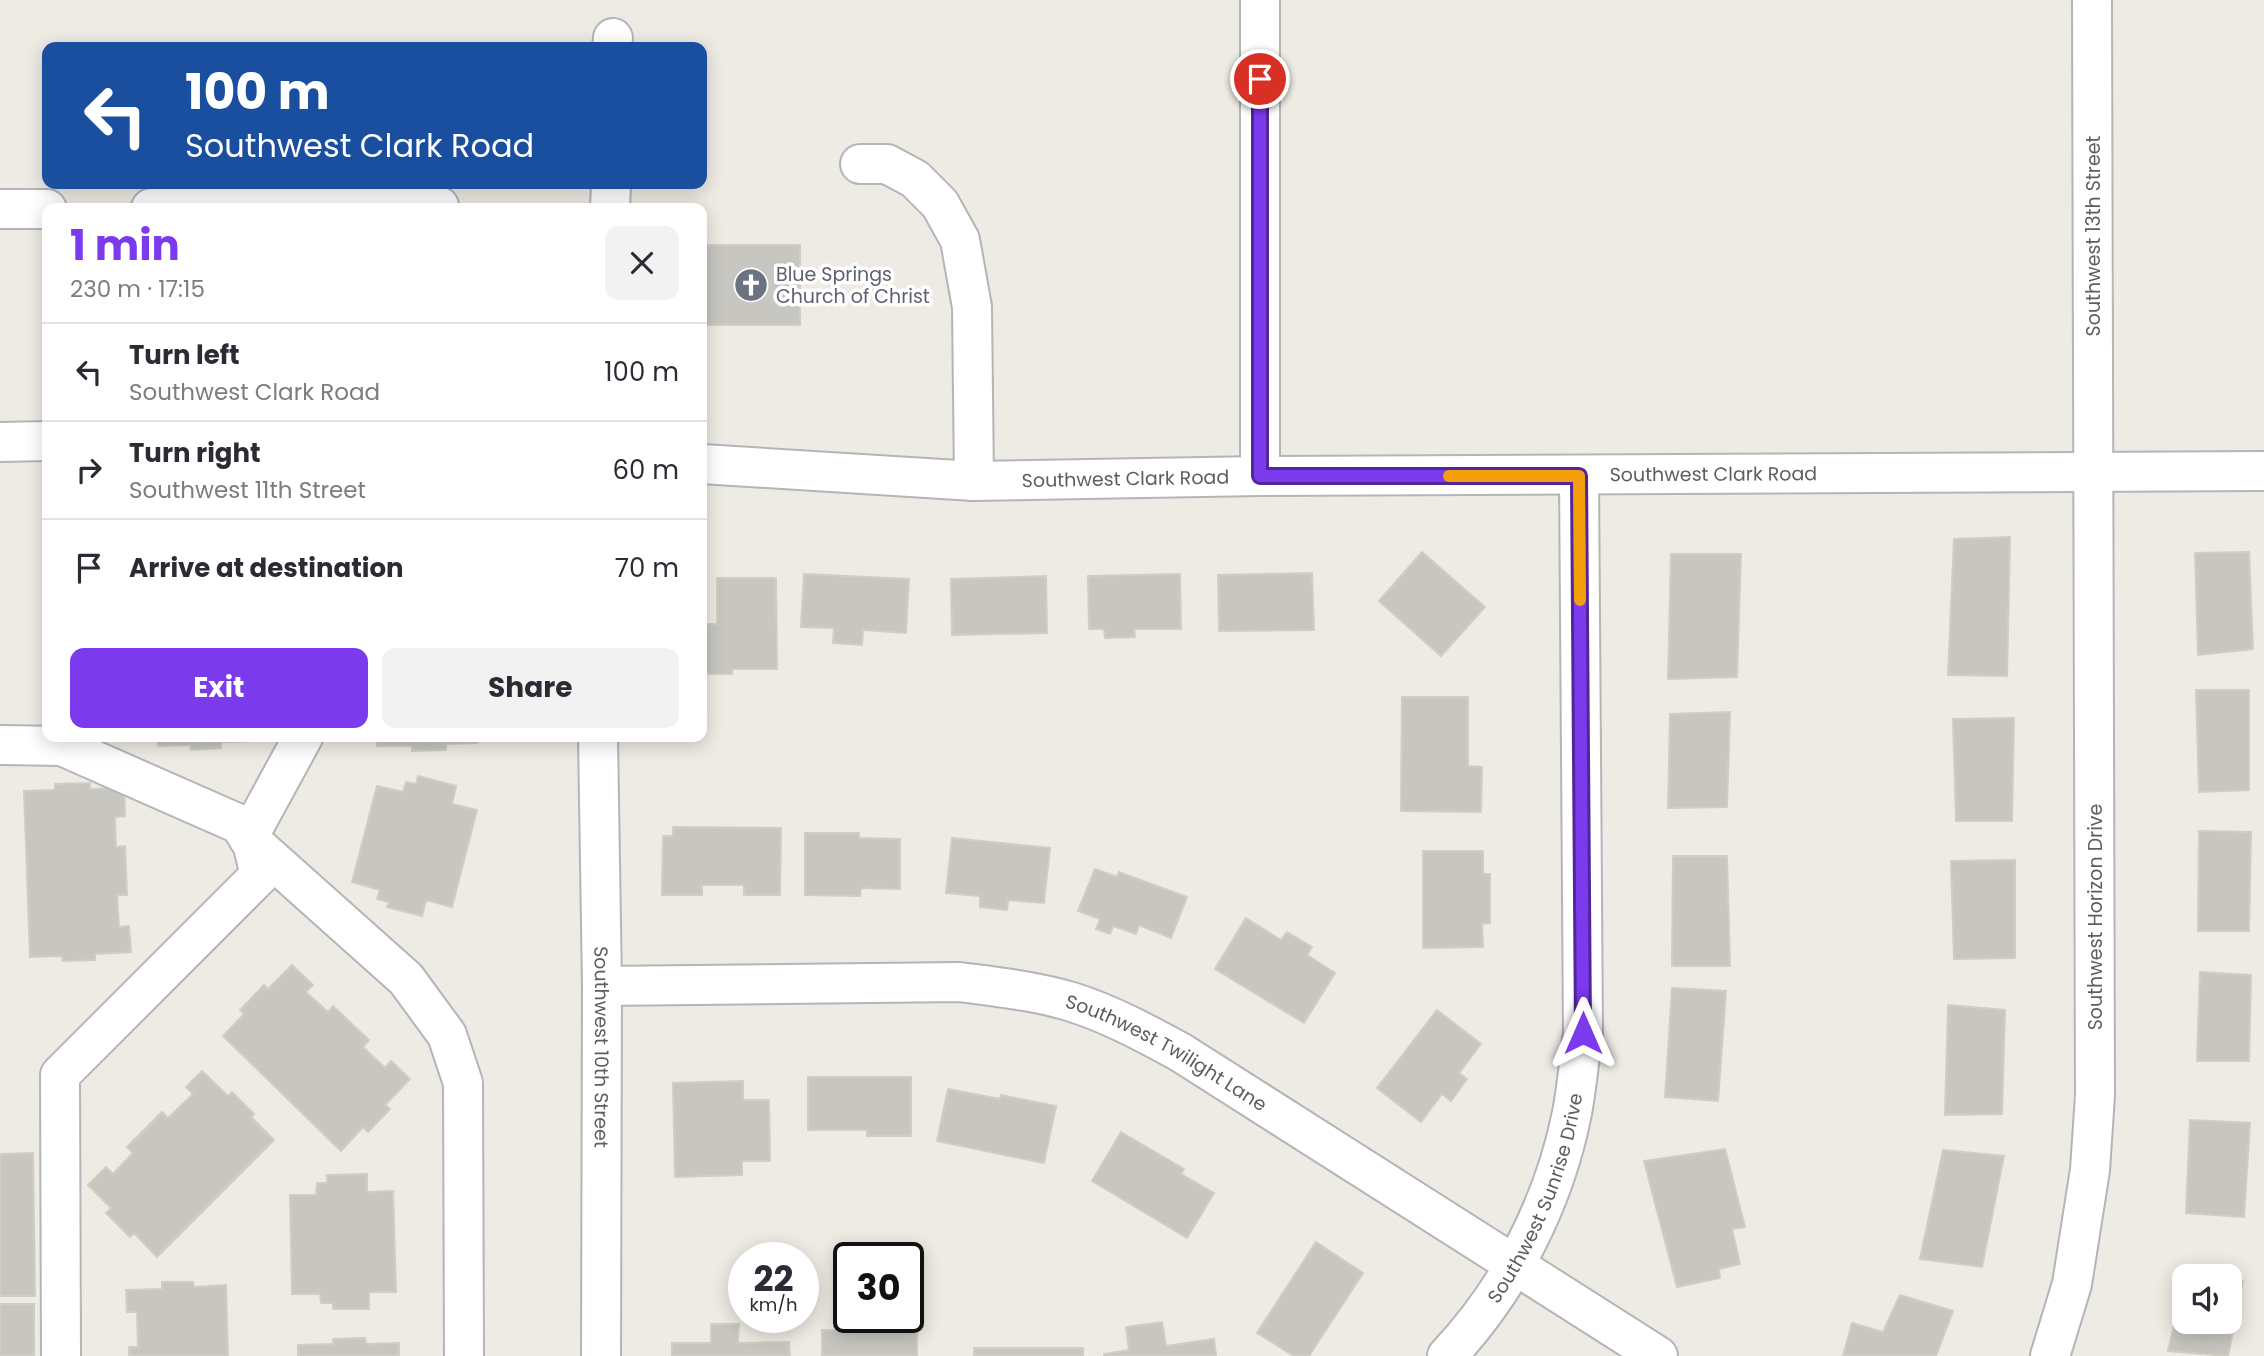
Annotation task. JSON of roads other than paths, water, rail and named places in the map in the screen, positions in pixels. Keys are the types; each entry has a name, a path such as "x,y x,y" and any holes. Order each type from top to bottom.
{"street":[{"path":"1260,0 1260,476"},
{"name":"Southwest 13th Street","path":"2092,0 2095,473"},
{"path":"860,164 887,164 915,179 940,204 960,240 972,307 974,481"},
{"path":"0,209 42,209"},
{"path":"0,442 42,441"},
{"name":"Southwest Clark Road","path":"707,464 974,481 1260,476 2264,471"},
{"name":"Southwest Horizon Drive","path":"2050,1356 2072,1284 2090,1170 2095,1095 2095,473"},
{"name":"Southwest Sunrise Drive","path":"1447,1356 1475,1326 1539,1221 1560,1161 1572,1113 1583,1033 1579,476"},
{"path":"0,745 48,742"},
{"path":"61,1356 60,1075 260,875 258,860 239,824 66,742"},
{"path":"248,838 300,742"},
{"name":"Southwest 10th Street","path":"598,742 602,986 601,1356"},
{"path":"248,838 406,979 447,1035 463,1083 464,1356"},
{"name":"Southwest Twilight Lane","path":"602,986 961,982 1007,988 1071,1002 1123,1021 1180,1052 1658,1356"}],"place":[{"name":"Blue Springs Church of Christ","path":"751,285"}]}
